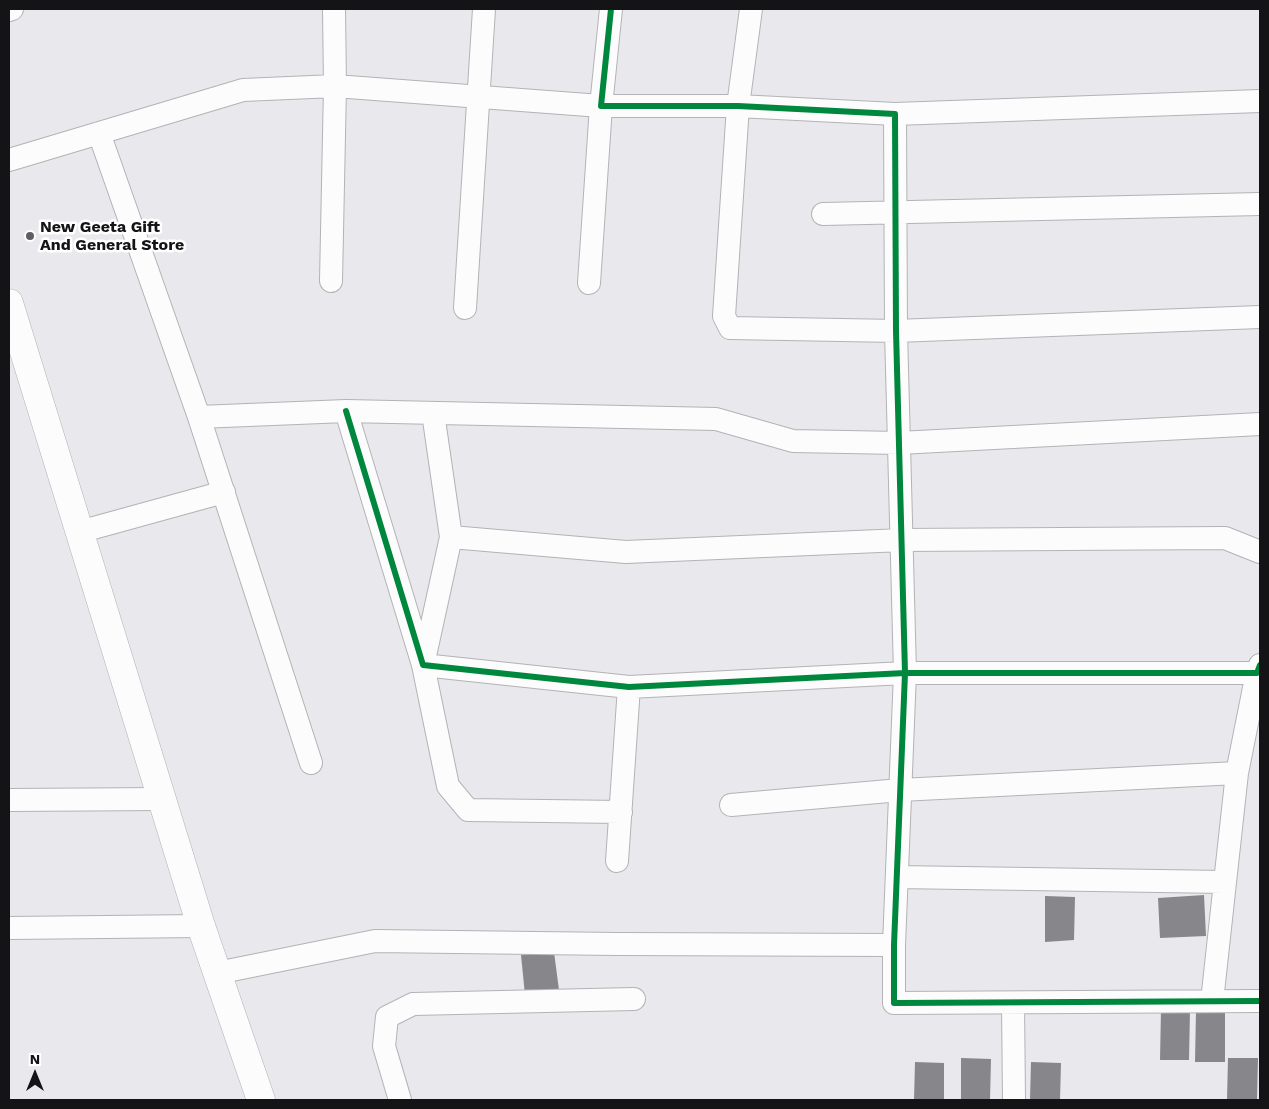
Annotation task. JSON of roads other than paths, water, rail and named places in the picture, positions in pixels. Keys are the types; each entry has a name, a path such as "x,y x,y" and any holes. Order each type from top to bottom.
{"street":[{"path":"331,281 335,86 334,9"},
{"path":"465,308 484,9"},
{"path":"589,283 601,106 611,9"},
{"path":"752,9 738,106 724,316 730,328 896,331 1260,318"},
{"path":"9,160 243,90 335,86 601,106 738,106 895,114 1260,101"},
{"path":"895,114 896,331 905,673 894,945 894,1003 1260,1001"},
{"path":"99,133 199,417 311,763"},
{"path":"823,214 1260,204"},
{"path":"9,303 15,346 79,532 201,926 261,1100"},
{"path":"199,417 346,411 716,419 794,441 900,443 1260,424"},
{"path":"346,411 422,665 448,786 468,810 621,812"},
{"path":"422,665 451,537 433,413"},
{"path":"79,532 224,492"},
{"path":"451,537 626,552 902,540 1225,538 1260,552"},
{"path":"422,665 629,687 905,673 1258,669 1237,772 1212,1001"},
{"path":"617,861 629,687"},
{"path":"731,805 900,790 1237,772"},
{"path":"9,800 162,799"},
{"path":"897,877 1224,882"},
{"path":"9,928 201,926"},
{"path":"217,973 375,941 894,945"},
{"path":"400,1100 384,1046 387,1017 413,1004 634,999"},
{"path":"1013,1003 1014,1100"}],"place":[{"name":"New Geeta Gift And General Store","path":"30,236"}]}
